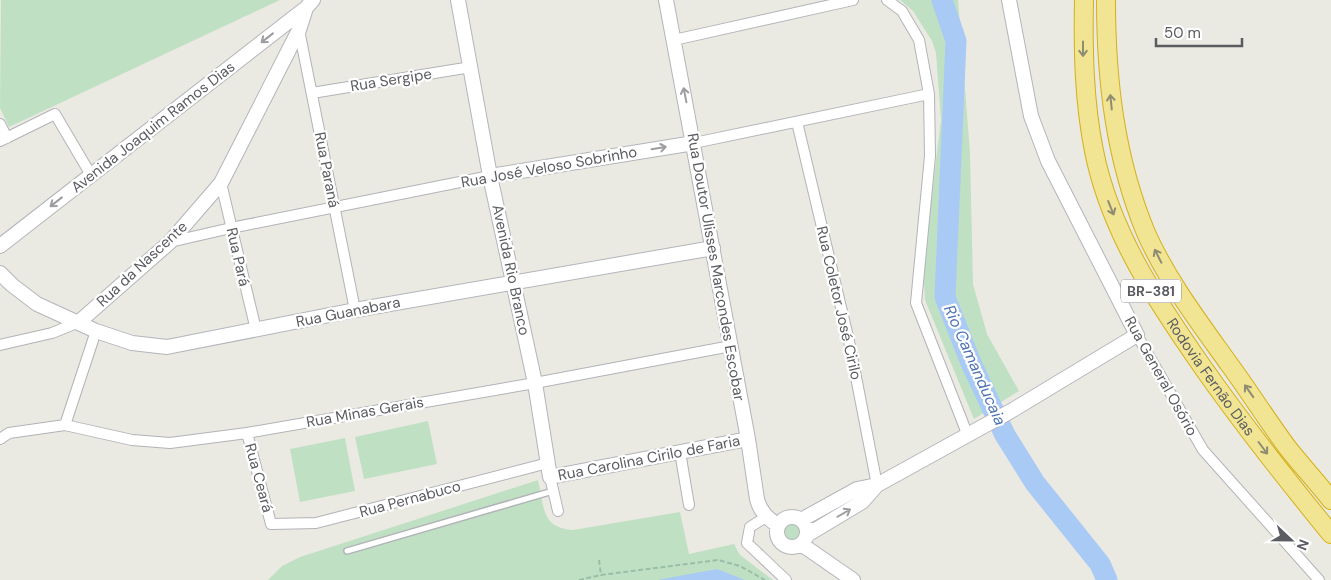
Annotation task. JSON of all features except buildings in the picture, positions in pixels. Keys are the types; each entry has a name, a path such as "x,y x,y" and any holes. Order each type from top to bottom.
{"highway":[{"name":"Rodovia Fernão Dias","path":"1084,0 1083,62 1094,152 1107,197 1126,244 1146,284 1213,382 1294,490 1331,534"},
{"name":"Rodovia Fernão Dias","path":"1106,0 1106,50 1113,116 1122,156 1146,233 1165,269 1192,312 1287,447 1331,500"}],"street":[{"name":"Avenida Rio Branco","path":"458,0 490,176 535,383 558,512"},
{"name":"Rua Doutor Ulisses Marcondes Escobar","path":"666,0 748,439 758,507 766,517 778,526"},
{"path":"674,40 854,0"},
{"path":"887,0 902,11 920,40 929,94 930,156 916,303 968,436"},
{"name":"Rua General Osório","path":"1009,0 1030,116 1048,161 1137,335 1203,450 1319,580"},
{"name":"Rua da Nascente","path":"0,345 52,333 79,322 170,242 221,183 300,30 310,4"},
{"name":"Avenida Joaquim Ramos Dias","path":"0,246 310,4"},
{"name":"Rua Paraná","path":"300,30 355,310"},
{"name":"Rua Sergipe","path":"312,93 471,67"},
{"name":"Rua José Veloso Sobrinho","path":"170,242 490,176 694,143 929,94"},
{"path":"0,124 3,139 55,114 91,175"},
{"name":"Rua Coletor José Cirilo","path":"797,122 849,341 878,485"},
{"name":"Rua Pará","path":"221,183 256,330"},
{"name":"Rua Guanabara","path":"0,273 37,304 96,331 132,343 166,347 355,310 713,248"},
{"path":"65,424 96,331"},
{"path":"801,520 857,489 878,485 968,436 1137,335"},
{"name":"Rua Minas Gerais","path":"0,439 9,433 65,424 132,440 170,443 247,433 535,383 731,346"},
{"name":"Rua Ceará","path":"247,433 271,524"},
{"name":"Rua Carolina Cirilo de Faria","path":"549,470 680,452 748,439"},
{"path":"680,452 689,505"},
{"name":"Rua Pernabuco","path":"271,524 316,523 549,470"},
{"path":"804,539 806,526 801,520 789,517 780,522 777,536 782,544 792,548 862,502 878,485"},
{"path":"766,517 750,527 747,544 786,580"},
{"path":"804,539 853,580"}],"lane":[{"path":"347,551 553,491"}],"path":[{"path":"598,560 601,575"},
{"path":"579,580 601,575 718,560 740,566 765,580"}],"green space":[{"path":"1,0 280,0 9,127 0,108"},
{"path":"900,0 958,0 970,153 973,284 987,334 1019,391 974,419 925,300 923,265 941,120 936,53 932,41 913,11"},
{"path":"428,421 437,464 364,479 355,437"},
{"path":"345,438 355,491 300,502 290,449"},
{"path":"538,480 543,507 549,520 555,525 573,530 680,512 689,554 734,544 740,555 773,580 268,580 282,566 300,557"},
{"path":"791,523 798,526 801,533 798,540 791,543 784,540 781,533 784,526"}],"water":[{"path":"717,569 745,580 657,580"}],"waterway":[{"name":"Rio Camanducaia","path":"942,0 956,41 945,297 971,363 1005,435 1035,483 1100,564 1107,580"}]}
